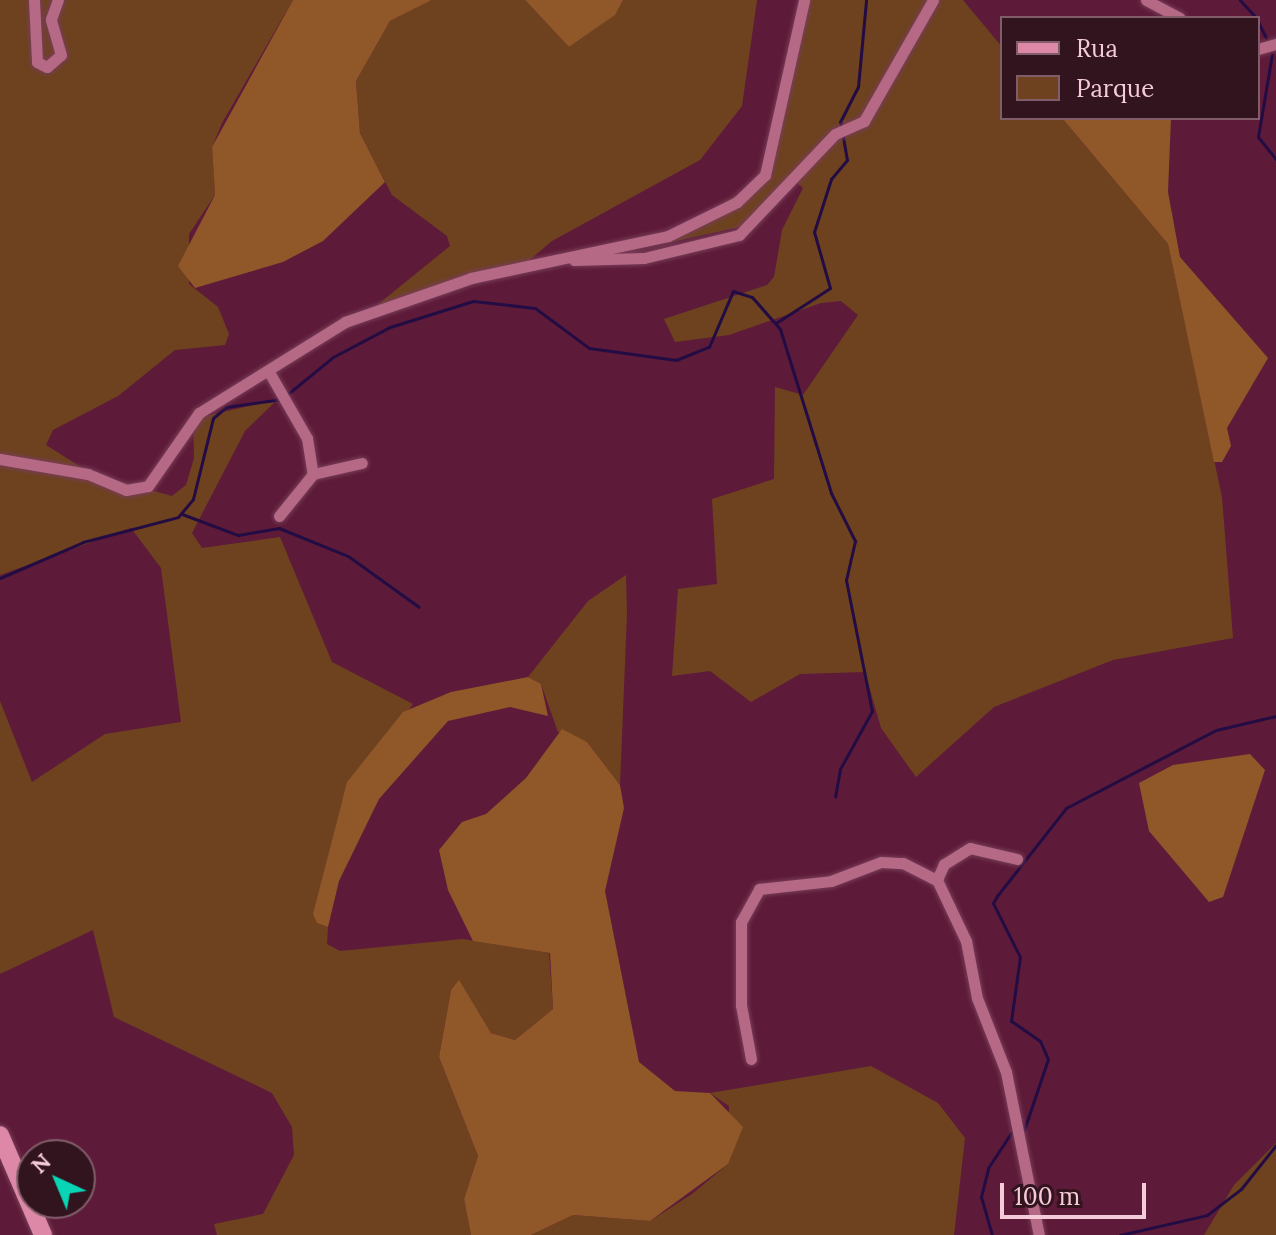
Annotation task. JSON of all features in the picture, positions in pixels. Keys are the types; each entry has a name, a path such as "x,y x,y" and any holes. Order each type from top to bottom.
{"main road":[{"path":"0,1135 43,1235"}],"street":[{"path":"34,0 37,62 47,67 61,55 51,19 58,0"},
{"path":"566,261 590,249 668,236 737,202 765,175 804,0"},
{"path":"0,459 88,474 126,490 148,486 199,413 345,322 471,278 566,261 644,258 739,235 835,134 864,121 933,0"},
{"path":"1146,0 1176,16"},
{"path":"269,372 307,438 313,474"},
{"path":"279,516 313,474 362,463"},
{"path":"937,880 944,864 970,848 1017,859"},
{"path":"751,1059 741,1005 741,922 759,889 831,881 881,862 903,863 937,880 966,941 977,998 1006,1072 1039,1235"}],"green space":[{"path":"0,0 293,0 222,123 212,147 215,195 189,234 189,284 218,307 229,334 225,345 175,350 118,396 53,430 46,445 92,474 172,496 186,485 194,458 193,419 278,399 245,431 192,533 202,548 280,537 332,662 413,704 342,802 320,889 317,923 328,927 327,944 340,951 463,939 549,953 553,1009 515,1040 491,1033 459,981 451,990 439,1057 478,1156 464,1199 471,1235 217,1235 214,1224 263,1214 294,1155 292,1127 272,1093 114,1017 93,930 0,974 0,701 32,782 105,734 181,722 161,568 131,528 0,575"},
{"path":"432,0 525,0 569,47 614,15 623,0 757,0 742,106 700,160 552,241 518,270 376,306 450,246 447,236 392,195 360,133 356,81 390,21"},
{"path":"803,0 963,0 1000,45 1000,120 1064,120 1168,244 1222,497 1233,638 1113,660 994,707 916,777 881,728 865,672 800,674 751,702 710,671 672,676 678,589 717,584 712,499 774,479 775,387 803,395 858,315 841,301 821,303 729,335 675,342 664,319 767,285 774,277 782,230 803,188 796,182 749,225 658,245 757,182 776,146"},
{"path":"626,575 620,785 587,742 558,732 541,684 528,677 588,601"},
{"path":"871,1066 938,1103 965,1138 954,1235 531,1235 573,1215 650,1221 692,1194 728,1164 729,1106 710,1093"},
{"path":"1276,1143 1276,1235 1204,1235 1234,1185"}],"shaded area":[{"path":"293,0 432,0 390,21 356,81 360,133 385,182 323,241 283,262 195,288 178,266 215,195 212,147"},
{"path":"525,0 623,0 615,15 569,47"},
{"path":"1064,120 1171,120 1168,192 1180,257 1268,358 1227,428 1231,446 1222,462 1214,462 1168,244"},
{"path":"528,677 541,684 548,716 510,707 448,721 379,799 339,881 328,927 317,923 313,914 347,782 403,712 451,692"},
{"path":"562,729 587,742 620,785 624,808 605,891 639,1062 675,1091 710,1093 743,1127 728,1164 650,1221 573,1215 531,1235 471,1235 464,1199 478,1156 439,1057 451,990 459,980 491,1033 515,1040 553,1009 550,953 473,941 448,890 439,850 462,822 486,814 526,778"},
{"path":"1250,754 1265,770 1223,897 1209,902 1149,831 1139,783 1173,765"}],"waterway":[{"path":"776,323 830,288 814,232 831,179 847,160 840,122 858,87 866,0"},
{"path":"1240,0 1254,16"},
{"path":"1260,26 1266,38"},
{"path":"1272,54 1258,137 1276,159"},
{"path":"289,393 333,357 390,327 473,301 535,308 589,348 676,360 709,347 733,291 752,297 780,329 831,493 855,541 846,580 872,711 840,769 835,797"},
{"path":"0,578 83,542 178,517 193,499 213,418 226,407 282,399"},
{"path":"182,514 238,535 279,528 348,556 419,607"},
{"path":"1024,1130 1048,1059 1040,1041 1011,1021 1020,957 993,903 997,896 1066,808 1216,730 1276,716"},
{"path":"992,1235 981,1197 988,1168 1011,1133"},
{"path":"1120,1235 1207,1215 1241,1189 1276,1145"}]}
